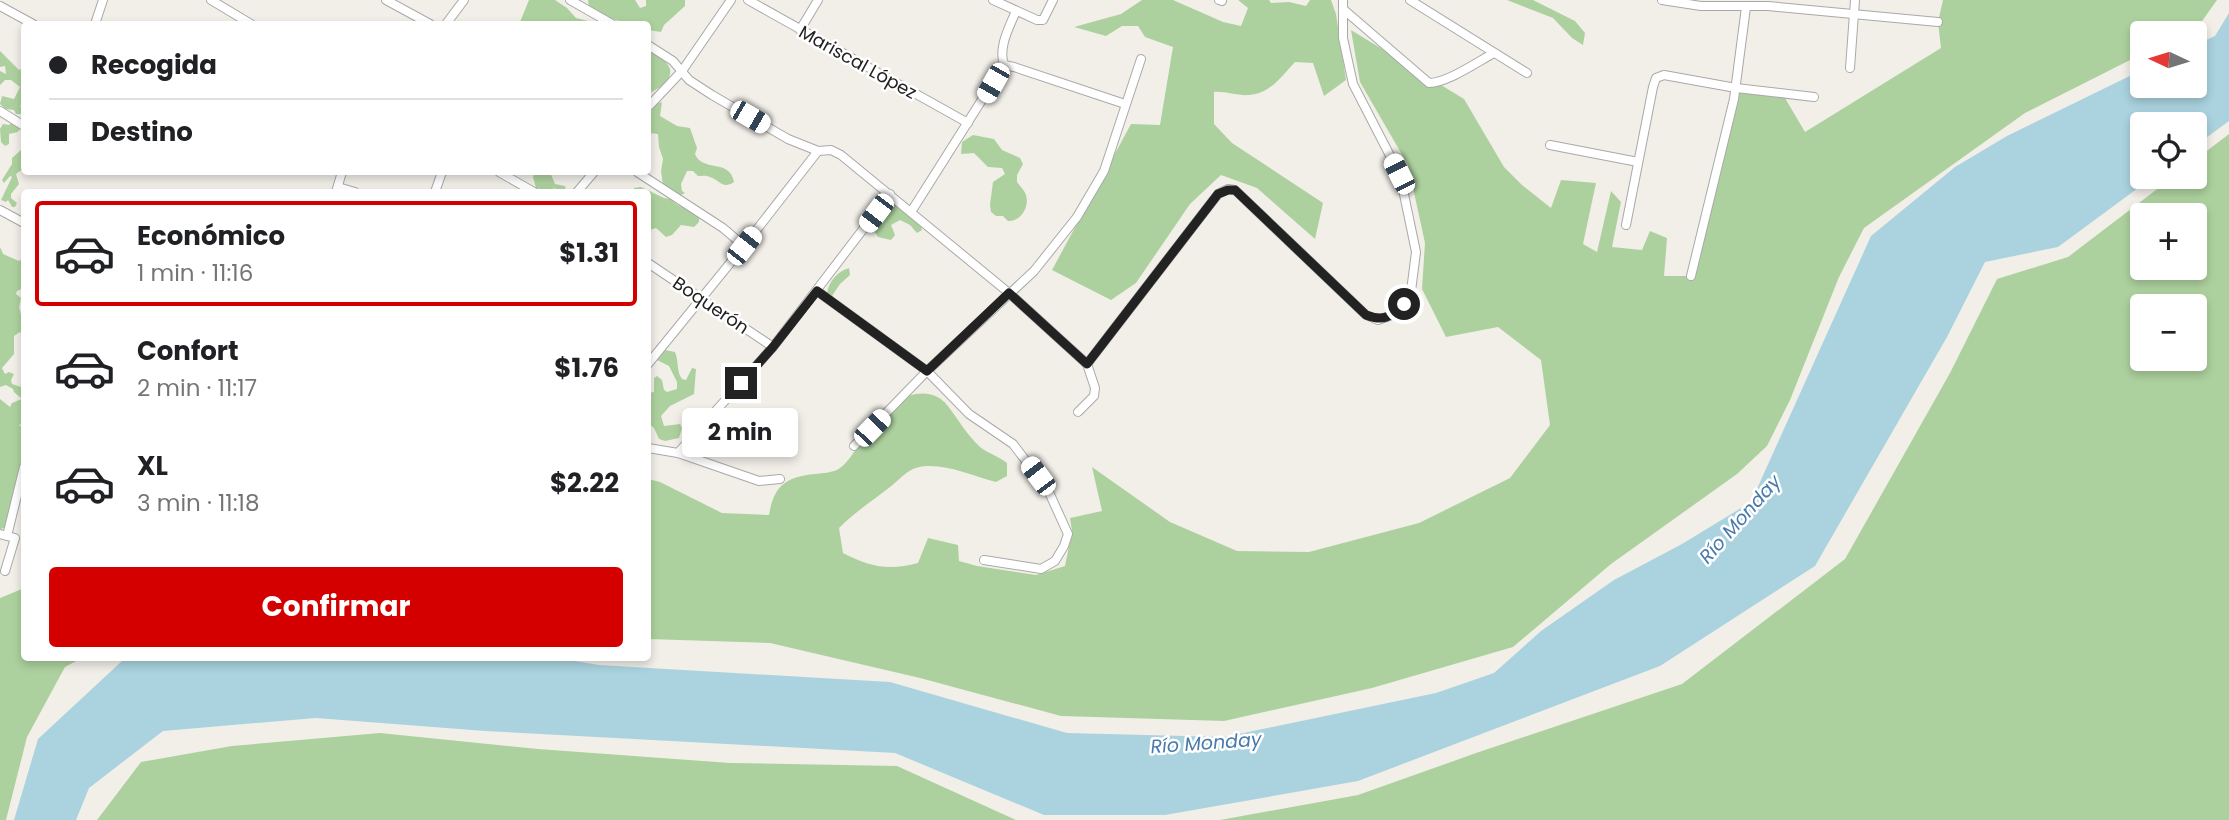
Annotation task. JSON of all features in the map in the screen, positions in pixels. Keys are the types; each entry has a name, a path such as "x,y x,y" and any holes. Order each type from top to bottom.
{"street":[{"path":"96,21 103,0"},
{"path":"213,0 246,21"},
{"path":"387,0 425,21"},
{"path":"448,21 464,0"},
{"path":"570,0 607,21"},
{"path":"651,104 681,71 731,0"},
{"name":"Mariscal López","path":"748,0 968,122"},
{"path":"800,30 818,0"},
{"path":"993,0 1037,20 1043,20 1053,0"},
{"path":"1410,0 1527,73"},
{"path":"1662,0 1701,6 1768,6 1938,22"},
{"path":"1850,68 1855,0"},
{"path":"1343,4 1429,83 1449,77 1494,53"},
{"path":"1087,364 1218,194 1228,190 1235,190 1366,315 1378,320 1392,315 1404,304 1411,291 1416,252 1399,174 1353,84 1343,38 1343,4"},
{"path":"0,6 28,21"},
{"path":"1691,276 1735,88 1746,7"},
{"path":"1004,65 1001,57 1004,38 1016,11"},
{"path":"651,47 673,61 689,80 788,139 817,151 831,150 841,155 1009,293 1087,364 1096,387 1094,396 1078,412"},
{"path":"854,446 927,371 1034,271 1077,217 1104,171 1141,59"},
{"path":"1004,65 1125,104"},
{"path":"911,212 1004,65"},
{"path":"1626,225 1656,78 1664,75 1735,88 1814,97"},
{"path":"0,111 21,124"},
{"path":"1550,145 1638,162"},
{"path":"651,360 817,151"},
{"path":"504,175 529,189"},
{"path":"580,189 591,175"},
{"path":"642,175 723,228 744,246"},
{"path":"678,453 773,347 890,194"},
{"path":"0,211 21,222"},
{"name":"Boquerón","path":"651,265 773,347"},
{"path":"817,291 927,371 969,414 1013,444 1048,490 1068,534 1055,561 1041,569 984,560"},
{"path":"651,448 678,453 759,481 780,479"},
{"path":"5,571 15,538 4,535 21,477"}],"green space":[{"path":"529,0 555,0 576,18 588,21 520,21"},
{"path":"588,0 635,0 640,8 646,6 646,0 685,0 685,6 664,25 661,32 651,30 651,21 620,21 589,7"},
{"path":"1142,0 1173,0 1223,22 1241,26 1248,8 1238,0 1269,0 1271,3 1289,2 1306,6 1310,0 1331,0 1336,14 1346,80 1324,96 1313,63 1295,62 1275,83 1256,94 1214,92 1214,124 1232,143 1323,203 1315,239 1257,188 1221,175 1190,204 1136,283 1111,300 1052,270 1131,124 1160,125 1173,47 1145,37 1138,26 1122,26 1106,36 1074,27 1121,14"},
{"path":"1507,0 1533,0 1575,21 1585,33 1583,45 1572,38 1553,18"},
{"path":"1943,0 2217,0 2202,21 2130,21 2130,60 2025,113 1864,228 1839,277 1790,400 1767,446 1737,474 1611,564 1513,647 1372,688 1224,721 1061,716 920,678 770,643 651,639 651,480 722,513 769,515 774,497 783,485 805,475 831,472 840,468 881,413 898,400 919,394 929,394 947,405 980,447 1007,463 1007,476 996,482 935,466 915,468 906,473 839,528 843,553 862,562 889,567 918,563 928,538 958,545 959,561 977,566 1036,575 1065,566 1072,531 1070,518 1102,511 1092,467 1170,522 1237,551 1309,552 1419,523 1510,478 1550,425 1541,360 1498,327 1446,337 1422,289 1425,243 1408,165 1360,82 1351,30 1464,99 1504,167 1551,208 1561,180 1596,183 1583,244 1597,252 1611,191 1621,202 1612,247 1642,250 1650,231 1667,238 1664,276 1691,276 1736,88 1785,98 1805,132 1941,48 1938,22"},
{"path":"0,51 21,69 21,114 16,114 14,110 6,109 0,104 2,96 14,99 20,87 11,80 5,80 0,85 0,71 6,74 5,66 0,67"},
{"path":"651,53 670,69 668,79 651,93"},
{"path":"662,102 660,116 677,126 690,128 697,148 695,154 699,160 727,170 734,182 724,185 708,176 698,176 693,171 687,171 681,184 685,193 679,196 663,185 663,159 658,134 651,133 651,112 656,104"},
{"path":"12,122 20,128 18,132 9,134 9,144 5,146 1,142 0,129 3,124 9,125"},
{"path":"2229,134 2229,820 1220,820 1358,795 1682,684 1845,559 1950,373 1997,279 2068,257 2130,210 2130,280 2207,280 2207,203 2139,203 2157,189 2207,189 2207,151"},
{"path":"973,135 994,139 1002,150 1020,158 1023,164 1017,175 1017,182 1027,201 1018,218 1008,221 991,212 993,182 1005,174 1002,168 988,167 974,153 961,154 962,142"},
{"path":"21,150 21,171 16,174 19,184 11,194 11,198 17,203 15,207 12,207 8,200 1,200 12,177 4,183 2,180 12,164 12,158"},
{"path":"551,175 555,184 565,186 566,189 536,188 533,177"},
{"path":"651,192 671,199 699,215 699,222 694,227 681,225 672,235 666,237 656,228 651,230"},
{"path":"896,204 920,223 922,230 917,233 910,225 900,220 891,225 895,235 891,240 878,237 874,231 876,224 888,207"},
{"path":"0,247 3,254 21,260 21,289 16,294 21,298 21,333 14,336 14,354 2,368 5,374 14,374 12,384 21,387 21,398 6,385 0,387"},
{"path":"849,268 850,275 832,296 827,293 835,277"},
{"path":"665,350 675,352 682,379 686,380 692,368 696,369 694,394 670,406 661,416 664,426 680,424 682,428 679,438 665,441 659,439 651,426 651,392 654,392 654,378 657,376 662,380 667,392 677,389 677,382 669,366 657,360 658,354"},
{"path":"0,399 10,407 12,403 21,399 21,472 5,528 0,529"},
{"path":"21,589 21,661 76,661 65,667 27,737 6,820 0,820 0,598"},
{"path":"380,733 538,749 730,763 897,766 1016,820 97,820 141,762 232,746"}],"water":[{"name":"Río Monday","path":"2229,13 2229,121 2207,137 2207,112 2130,112 2130,189 2137,189 2058,247 1985,262 1947,337 1815,566 1660,666 1358,781 1165,815 1044,815 895,753 485,731 316,718 163,731 89,788 76,820 14,820 38,739 122,661 575,661 599,665 890,682 1067,733 1224,737 1436,693 1494,673 1541,631 1614,580 1682,544 1751,502 1871,236 1955,167 2007,136 2130,76 2130,98 2207,98 2207,40 2215,36"}],"route":[{"path":"741,383 817,291 927,371 1009,293 1087,364 1218,194 1228,190 1235,190 1366,315 1378,320 1392,315 1404,304"}]}
